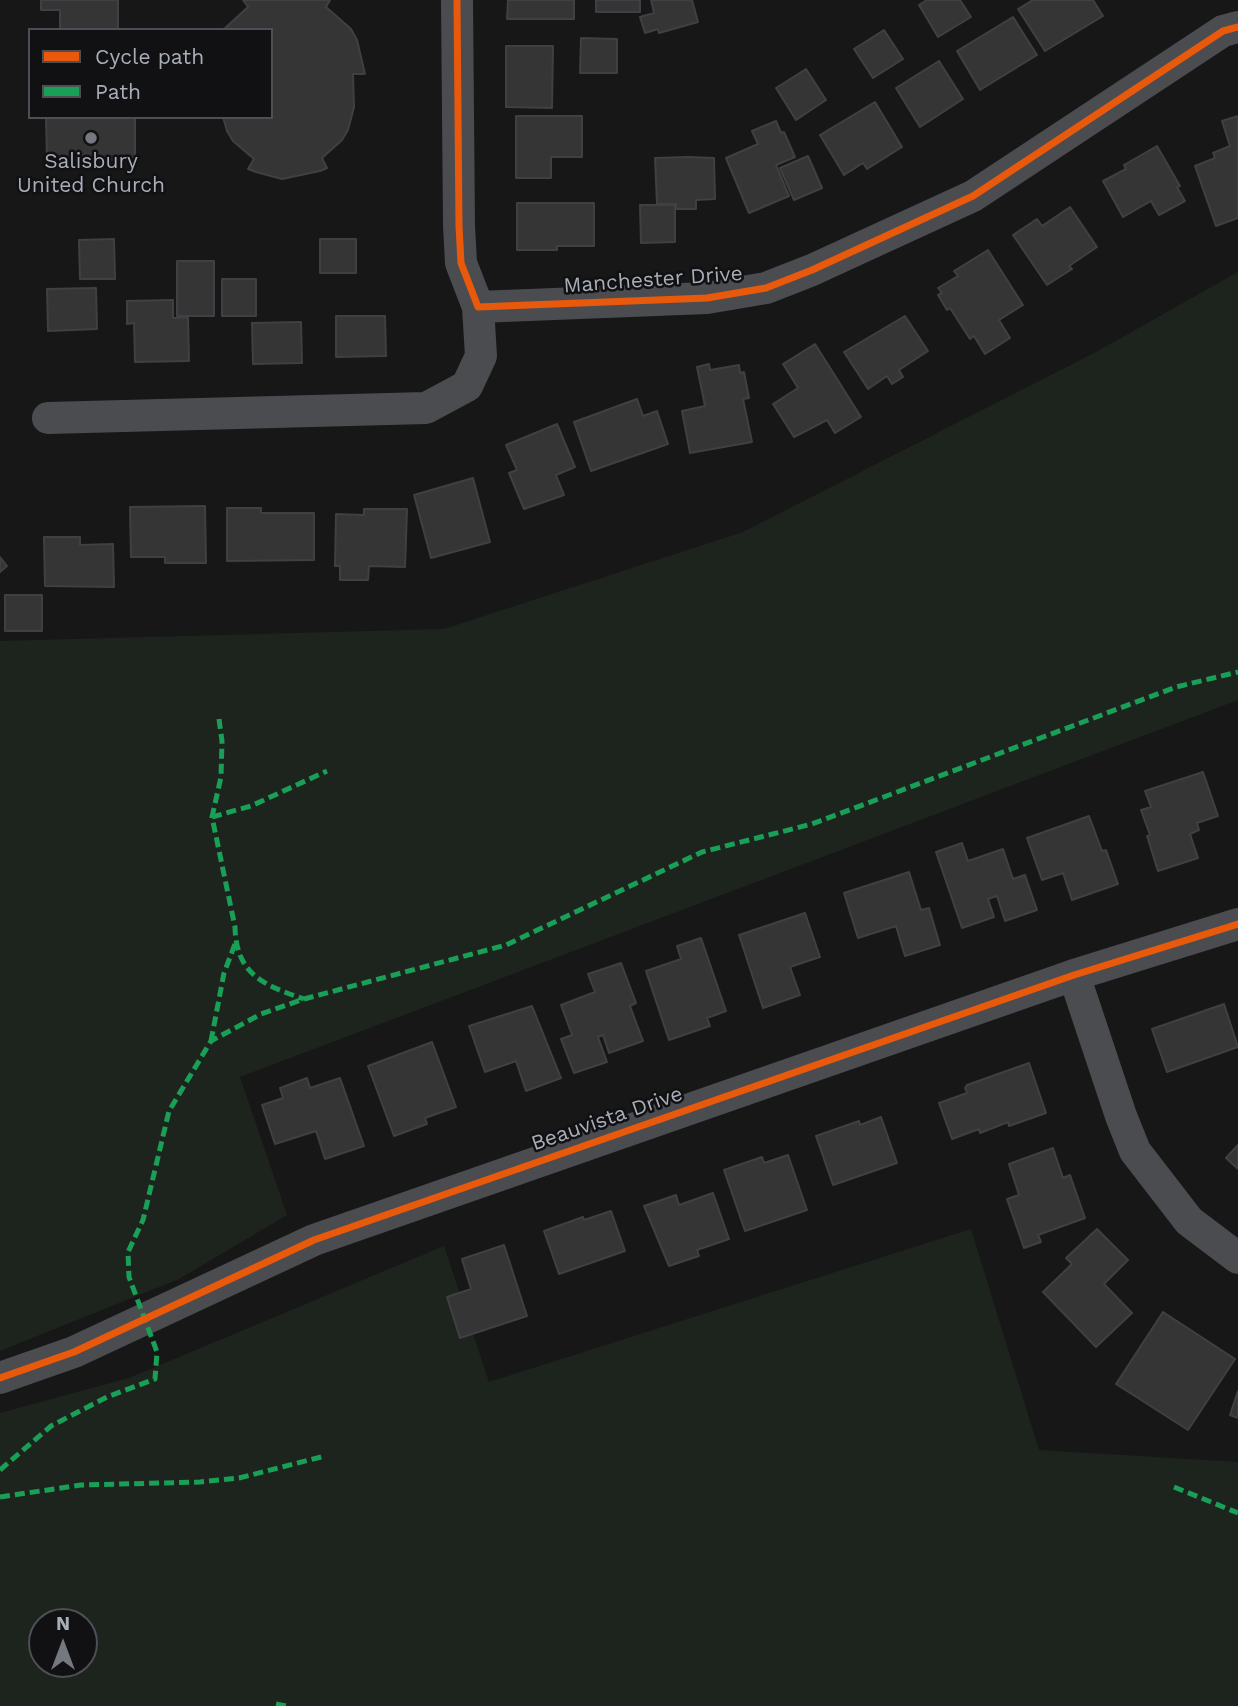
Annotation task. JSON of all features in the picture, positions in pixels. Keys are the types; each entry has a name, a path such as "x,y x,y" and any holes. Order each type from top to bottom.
{"street":[{"path":"48,418 426,408 467,386 481,356 478,307 461,263 457,0"},
{"name":"Manchester Drive","path":"478,307 707,298 766,288 812,270 973,196 1223,31 1238,27"},
{"name":"Beauvista Drive","path":"0,1378 74,1352 314,1240 1074,975 1238,923"},
{"path":"1074,975 1135,1151 1189,1221 1238,1258"}],"shaded area":[{"path":"1238,272 1238,700 240,1077 287,1215 179,1279 0,1351 0,641 444,629 743,532 1096,352"},
{"path":"971,1229 1039,1450 1238,1462 1238,1706 0,1706 0,1413 129,1378 444,1246 489,1382"}],"building":[{"path":"41,0 118,0 118,28 60,28 60,10 41,10"},
{"path":"243,0 330,0 326,7 351,29 357,40 365,74 353,74 354,107 348,130 342,140 322,158 327,168 282,179 256,172 248,169 254,159 233,141 227,131 224,119 273,119 273,28 225,28 248,7"},
{"path":"508,0 574,0 574,19 507,19"},
{"path":"596,0 640,0 640,12 596,12"},
{"path":"651,0 692,0 698,22 659,33 658,29 645,33 640,17 654,13"},
{"path":"927,0 960,0 971,17 938,37 919,5"},
{"path":"1033,0 1093,0 1103,16 1045,51 1018,9"},
{"path":"1013,17 1037,55 980,90 957,51"},
{"path":"884,30 903,59 873,78 854,49"},
{"path":"581,38 617,39 617,73 580,73"},
{"path":"506,46 553,46 552,108 506,107"},
{"path":"939,61 963,99 920,127 896,88"},
{"path":"806,69 826,100 796,120 776,88"},
{"path":"875,102 902,147 867,169 863,163 844,175 820,135"},
{"path":"516,116 582,116 582,157 551,157 551,178 516,178"},
{"path":"1238,116 1238,218 1216,226 1195,166 1215,158 1213,153 1230,146 1222,121"},
{"name":"Salisbury United Church","path":"46,119 135,119 135,160 47,160"},
{"path":"776,121 795,157 776,165 789,196 749,213 726,158 758,144 752,131"},
{"path":"1157,146 1180,186 1177,187 1185,201 1159,215 1151,201 1123,217 1103,181 1126,169 1124,165"},
{"path":"808,156 822,188 794,200 780,168"},
{"path":"655,158 714,158 715,199 696,200 696,209 676,209 676,204 657,204"},
{"path":"517,203 594,203 594,246 517,250"},
{"path":"640,205 675,205 675,242 641,243"},
{"path":"1070,207 1097,247 1069,266 1072,269 1047,285 1013,235 1037,219 1042,226"},
{"path":"114,239 115,279 80,279 79,240"},
{"path":"320,239 356,239 356,273 320,273"},
{"path":"988,250 1023,305 999,320 1010,338 985,354 974,336 970,339 950,308 947,310 938,295 942,293 938,288 958,276 954,271"},
{"path":"177,261 214,261 214,316 177,316"},
{"path":"222,279 256,279 256,316 222,316"},
{"path":"96,288 97,329 48,331 47,289"},
{"path":"173,300 173,318 188,317 189,361 135,362 134,323 127,324 127,301"},
{"path":"336,316 385,316 386,356 336,357"},
{"path":"905,316 928,351 899,370 903,377 892,384 887,376 868,389 844,352"},
{"path":"301,322 302,363 253,364 252,323"},
{"path":"815,344 861,417 835,433 827,420 794,437 773,404 798,388 783,364"},
{"path":"709,364 710,370 739,365 740,373 744,372 749,398 743,399 752,442 690,453 682,411 705,406 697,367"},
{"path":"637,399 643,416 657,411 668,444 591,471 574,422"},
{"path":"557,424 575,467 556,475 564,495 524,509 509,473 517,470 506,445"},
{"path":"473,478 490,542 431,558 414,495"},
{"path":"205,506 206,563 165,563 165,557 131,557 130,507"},
{"path":"227,508 261,508 261,513 314,513 314,560 227,561"},
{"path":"364,509 407,509 405,567 369,566 368,580 340,580 340,566 335,566 336,514 364,515"},
{"path":"44,537 80,537 80,545 113,544 114,587 45,586"},
{"path":"0,557 7,566 0,572"},
{"path":"5,595 42,595 42,631 5,631"},
{"path":"1203,772 1218,816 1197,823 1199,830 1190,834 1198,858 1158,871 1141,810 1151,807 1145,791"},
{"path":"1089,816 1102,851 1106,850 1118,884 1072,900 1063,873 1042,880 1027,838"},
{"path":"962,843 968,861 1003,849 1013,879 1025,875 1037,910 1005,921 997,896 988,899 994,917 962,928 936,852"},
{"path":"909,872 921,910 929,908 940,945 905,956 896,926 858,938 844,893"},
{"path":"805,913 820,957 790,967 800,995 763,1008 739,935"},
{"path":"701,938 726,1011 707,1018 710,1026 669,1040 646,971 681,959 677,946"},
{"path":"621,963 636,1003 630,1006 643,1041 609,1053 603,1035 598,1037 607,1062 574,1073 561,1039 572,1035 561,1005 595,992 588,974"},
{"path":"1224,1004 1238,1047 1167,1072 1152,1029"},
{"path":"532,1006 561,1078 526,1091 516,1061 485,1072 469,1026"},
{"path":"432,1042 456,1107 425,1118 427,1124 394,1136 368,1066"},
{"path":"1029,1063 1046,1113 1009,1126 1008,1122 980,1133 979,1129 952,1139 939,1103 967,1093 967,1085"},
{"path":"307,1078 310,1088 340,1078 364,1146 325,1159 316,1131 275,1144 262,1105 283,1098 280,1088"},
{"path":"881,1117 897,1163 833,1185 816,1136 859,1121 860,1125"},
{"path":"1238,1145 1238,1169 1226,1158"},
{"path":"1053,1148 1063,1178 1070,1175 1085,1218 1038,1235 1041,1242 1024,1248 1007,1199 1019,1195 1009,1164"},
{"path":"788,1155 807,1210 745,1231 724,1170 762,1157 764,1163"},
{"path":"713,1193 729,1239 697,1250 699,1256 669,1266 644,1206 676,1195 679,1205"},
{"path":"611,1211 625,1251 559,1274 544,1231 583,1217 584,1220"},
{"path":"1097,1229 1128,1260 1104,1284 1132,1313 1096,1347 1043,1292 1072,1264 1066,1258"},
{"path":"504,1245 527,1316 460,1338 447,1297 471,1289 462,1259"},
{"path":"1163,1312 1235,1359 1188,1430 1116,1384"},
{"path":"1238,1391 1238,1418 1230,1415"}],"marked path":[{"path":"0,1470 51,1426 107,1397 155,1379 157,1352 129,1277 128,1252 143,1220 169,1111 211,1041 261,1014 304,999 506,945 702,852 812,824 1176,687 1238,672"},
{"path":"219,719 222,741 221,777 212,817 240,956 246,967 264,982 304,999"},
{"path":"212,817 251,806 327,771"},
{"path":"211,1041 224,973 235,944"},
{"path":"0,1497 81,1485 200,1482 239,1478 325,1456"},
{"path":"1174,1487 1238,1513"},
{"path":"276,1704 286,1706"}],"cycle path":[{"path":"457,0 461,263 478,307 707,298 766,288 812,270 973,196 1223,31 1238,27"},
{"path":"0,1378 74,1352 314,1240 1074,975 1238,924"}],"place":[{"name":"Salisbury United Church","path":"91,138"}]}
